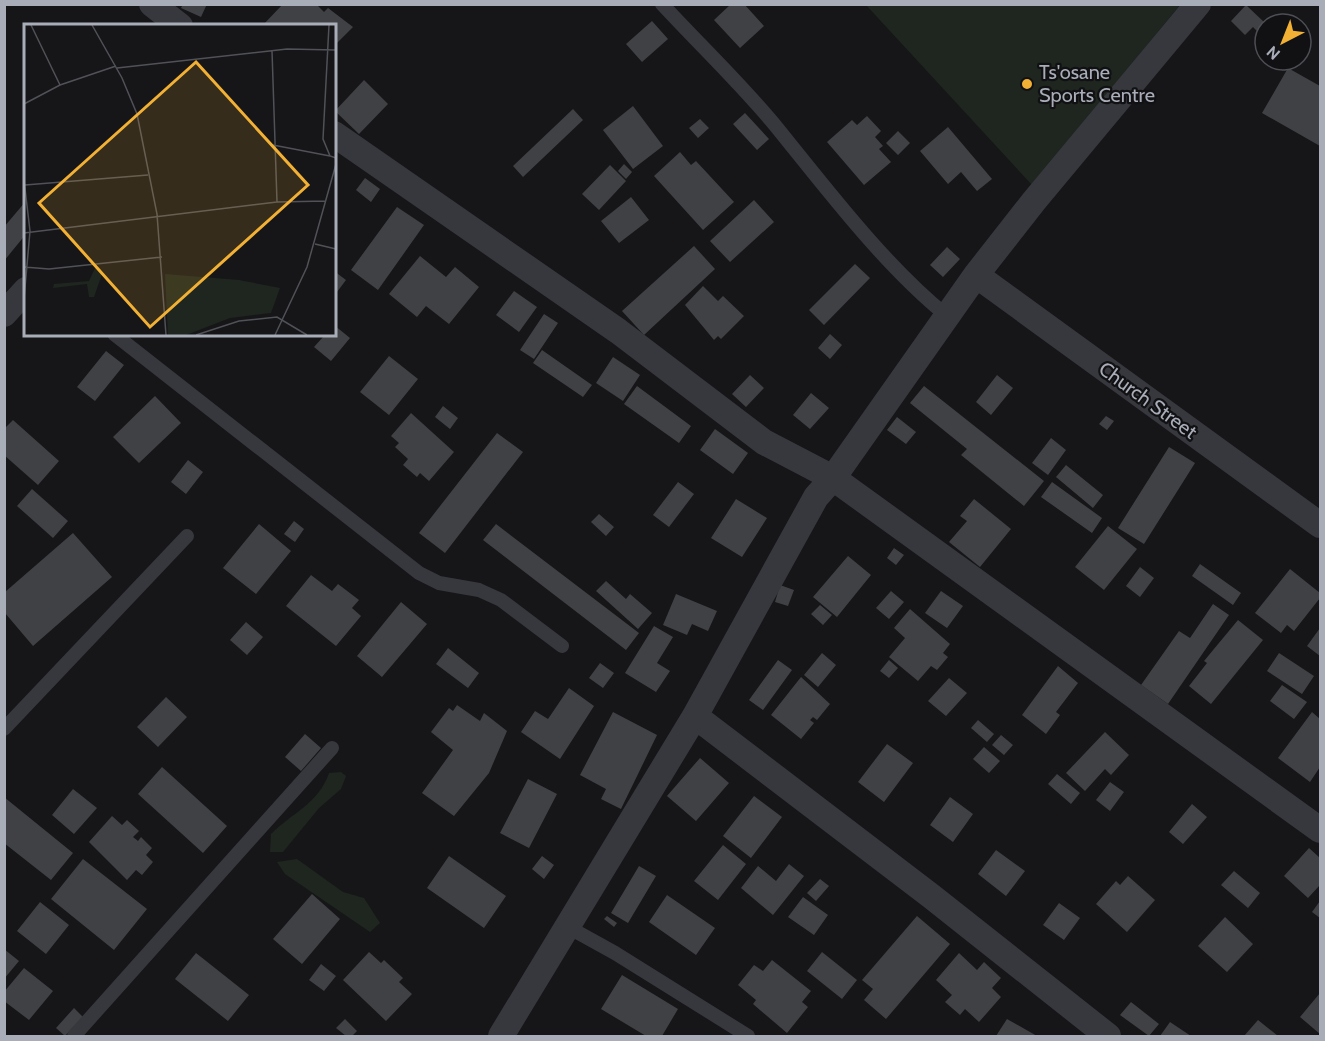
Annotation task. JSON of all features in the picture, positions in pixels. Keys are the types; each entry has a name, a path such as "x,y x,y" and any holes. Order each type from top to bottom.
{"street":[{"path":"152,4 177,24"},
{"path":"501,1036 537,973 568,927 695,716 816,497 833,478 976,275 1034,201 1198,4"},
{"path":"336,135 618,332 764,442 833,478 1320,830"},
{"name":"Church Street","path":"976,275 1320,525"},
{"path":"4,314 24,293"},
{"path":"695,716 940,903 1108,1036"}],"lane":[{"path":"662,4 772,122 817,179 924,297 947,316"},
{"path":"117,336 420,573 439,583 478,590 501,600 562,646"},
{"path":"4,729 187,536"},
{"path":"74,1036 333,748"},
{"path":"568,927 653,976 748,1036"}],"shaded area":[{"name":"Ts'osane Sports Centre","path":"866,5 1180,5 1032,185"},
{"path":"341,772 346,776 341,789 319,808 283,852 270,852 271,834 312,800 329,773"},
{"path":"297,859 343,892 364,898 380,923 370,932 285,874 277,862"}],"building":[{"path":"183,4 207,4 201,17 181,8"},
{"path":"283,4 316,4 324,12 328,8 353,27 336,44 336,24 264,24"},
{"path":"731,4 744,4 764,26 740,48 714,20"},
{"path":"1246,5 1253,12 1253,27 1245,35 1231,21"},
{"path":"652,21 668,39 642,62 626,44"},
{"path":"1286,72 1295,72 1320,86 1320,146 1262,113"},
{"path":"364,80 388,104 359,134 336,110"},
{"path":"633,106 663,146 633,169 603,130"},
{"path":"573,109 583,120 523,177 513,166"},
{"path":"745,113 769,139 757,150 733,124"},
{"path":"867,116 881,131 875,137 883,146 879,149 891,162 864,185 827,142 852,120 857,125"},
{"path":"700,119 709,128 698,138 689,128"},
{"path":"948,127 992,179 977,191 961,172 948,184 920,151"},
{"path":"898,131 910,143 898,155 886,143"},
{"path":"680,152 691,165 696,161 734,202 703,230 654,176"},
{"path":"624,164 632,172 626,179 618,171"},
{"path":"610,165 626,181 599,210 582,194"},
{"path":"365,178 380,189 371,202 356,190"},
{"path":"631,197 649,220 619,243 601,221"},
{"path":"754,200 774,222 730,262 710,241"},
{"path":"24,203 24,236 4,261 4,227"},
{"path":"397,207 424,225 378,290 351,270"},
{"path":"694,246 715,269 644,335 622,311"},
{"path":"947,247 960,259 943,277 930,265"},
{"path":"420,256 446,277 455,267 479,287 449,324 426,306 417,317 389,294"},
{"path":"855,264 870,278 824,325 809,310"},
{"path":"336,272 346,280 336,293"},
{"path":"703,286 718,301 723,296 744,316 721,339 718,336 714,340 685,305"},
{"path":"514,291 537,307 519,332 496,315"},
{"path":"544,314 558,323 534,359 520,350"},
{"path":"336,327 350,338 331,361 314,347 323,337 336,336"},
{"path":"830,334 842,345 830,359 818,348"},
{"path":"542,350 592,385 583,397 533,363"},
{"path":"106,351 124,365 95,401 77,387"},
{"path":"389,356 418,379 389,415 360,392"},
{"path":"613,357 640,375 623,401 596,383"},
{"path":"750,375 764,388 746,407 732,394"},
{"path":"997,375 1013,388 991,415 976,402"},
{"path":"637,386 691,426 679,443 624,404"},
{"path":"924,386 1044,481 1024,506 961,455 967,449 910,403"},
{"path":"811,393 829,408 810,429 793,415"},
{"path":"155,396 181,423 139,463 113,437"},
{"path":"443,406 458,418 450,429 435,417"},
{"path":"411,413 454,452 429,481 420,473 417,477 403,465 408,459 395,447 399,443 391,436"},
{"path":"1106,416 1114,421 1107,430 1099,424"},
{"path":"897,417 916,432 906,444 887,430"},
{"path":"13,420 59,461 38,485 4,455 4,425 6,427"},
{"path":"715,429 748,453 733,474 700,450"},
{"path":"497,433 523,452 445,553 419,533"},
{"path":"1051,438 1066,450 1048,475 1032,463"},
{"path":"1169,447 1195,463 1144,544 1118,528"},
{"path":"188,460 203,472 186,494 171,482"},
{"path":"1066,465 1103,495 1093,508 1056,477"},
{"path":"678,482 694,494 669,527 653,515"},
{"path":"1052,482 1102,518 1092,533 1041,497"},
{"path":"32,489 68,521 53,538 17,506"},
{"path":"736,499 767,518 742,557 711,538"},
{"path":"974,499 1011,529 980,567 949,542 967,521 960,516"},
{"path":"599,514 614,527 606,536 591,522"},
{"path":"294,521 304,529 295,542 284,534"},
{"path":"259,524 291,551 256,594 223,568"},
{"path":"496,524 639,633 626,650 483,540"},
{"path":"1108,526 1137,549 1104,590 1075,567"},
{"path":"73,533 112,577 33,646 5,613 5,592"},
{"path":"894,548 904,555 896,565 887,558"},
{"path":"848,556 871,575 837,617 813,597"},
{"path":"1200,564 1241,593 1233,605 1192,576"},
{"path":"1140,567 1154,578 1140,597 1126,586"},
{"path":"1290,569 1320,593 1320,598 1294,631 1287,625 1281,633 1255,613"},
{"path":"311,575 332,591 338,584 359,600 352,608 361,616 336,646 286,606"},
{"path":"606,581 626,599 630,594 652,613 638,629 596,591"},
{"path":"780,585 794,590 788,606 775,602"},
{"path":"891,591 904,602 889,619 876,608"},
{"path":"941,591 963,606 947,628 925,613"},
{"path":"676,594 717,611 708,631 692,624 687,635 663,625"},
{"path":"401,602 427,624 382,677 357,656"},
{"path":"1213,604 1229,615 1168,704 1141,685 1179,631 1190,638"},
{"path":"820,605 832,615 823,625 811,614"},
{"path":"910,609 950,644 943,653 948,657 937,670 931,666 918,681 889,657 905,638 894,628"},
{"path":"1238,620 1263,640 1211,704 1189,686 1207,663 1204,661"},
{"path":"246,622 263,637 247,655 230,640"},
{"path":"654,626 673,637 657,663 670,671 656,692 625,673"},
{"path":"1320,628 1320,656 1307,646"},
{"path":"448,648 479,673 468,688 436,664"},
{"path":"822,653 836,665 818,687 804,675"},
{"path":"1279,653 1314,676 1302,694 1267,671"},
{"path":"778,660 792,670 763,710 749,700"},
{"path":"889,660 898,668 889,678 880,671"},
{"path":"600,663 614,673 603,688 589,678"},
{"path":"1058,666 1078,683 1056,712 1060,715 1046,734 1022,715"},
{"path":"801,677 830,704 817,720 813,717 810,720 814,723 801,739 771,715"},
{"path":"949,678 967,693 946,716 928,701"},
{"path":"1282,685 1307,702 1294,719 1270,701"},
{"path":"569,688 594,706 560,759 521,732 535,711 548,719"},
{"path":"166,697 187,717 158,747 137,727"},
{"path":"457,705 480,721 484,713 507,731 489,773 454,816 422,793 453,750 431,732 449,708 453,711"},
{"path":"613,712 657,735 621,809 601,799 606,789 580,775"},
{"path":"1312,712 1320,719 1320,767 1310,782 1278,758"},
{"path":"978,720 994,734 987,742 971,728"},
{"path":"1105,732 1129,755 1111,775 1105,769 1085,791 1066,773"},
{"path":"305,734 321,748 301,771 285,757"},
{"path":"1001,735 1013,745 1004,755 992,745"},
{"path":"887,744 913,763 884,802 858,782"},
{"path":"984,747 1000,761 989,773 973,759"},
{"path":"700,758 729,783 696,821 667,796"},
{"path":"162,767 227,826 203,853 138,794"},
{"path":"1057,774 1080,793 1071,804 1048,784"},
{"path":"528,779 557,794 529,848 500,833"},
{"path":"1110,782 1124,792 1110,811 1096,800"},
{"path":"73,789 97,808 74,834 52,815"},
{"path":"754,796 782,817 751,858 723,836"},
{"path":"4,797 73,853 51,880 4,843"},
{"path":"950,797 973,814 953,842 930,825"},
{"path":"1192,804 1207,817 1183,844 1169,832"},
{"path":"112,816 122,825 127,820 139,831 133,837 138,841 141,837 152,848 146,855 153,862 142,875 136,870 127,880 89,842"},
{"path":"723,845 746,864 718,900 694,881"},
{"path":"1309,848 1320,858 1320,885 1308,898 1284,876"},
{"path":"996,850 1025,871 1006,896 978,874"},
{"path":"449,856 506,896 484,928 427,888"},
{"path":"542,856 554,865 544,879 532,869"},
{"path":"83,859 147,909 114,950 51,899"},
{"path":"789,864 804,876 773,915 741,888 758,866 776,881"},
{"path":"639,866 656,876 628,923 611,913"},
{"path":"1234,871 1260,893 1248,908 1221,885"},
{"path":"1128,876 1155,900 1127,932 1096,904 1116,881 1120,885"},
{"path":"820,879 829,886 816,901 807,893"},
{"path":"312,894 340,919 302,964 273,939"},
{"path":"667,895 715,928 696,955 649,922"},
{"path":"803,897 828,915 814,935 788,917"},
{"path":"1320,901 1320,918 1312,912"},
{"path":"40,902 69,925 46,954 17,931"},
{"path":"1059,903 1080,918 1064,940 1043,925"},
{"path":"607,916 617,923 614,927 604,919"},
{"path":"917,916 950,944 886,1019 864,1000 873,989 862,980"},
{"path":"1225,917 1253,944 1227,972 1198,946"},
{"path":"4,949 19,961 4,979"},
{"path":"369,952 381,963 384,960 403,978 399,982 412,994 386,1021 343,980"},
{"path":"822,952 857,980 842,999 807,971"},
{"path":"196,953 249,995 228,1021 175,979"},
{"path":"959,953 977,970 984,962 1001,978 992,988 1001,997 979,1022 965,1009 960,1015 945,1002 952,995 936,980"},
{"path":"772,960 811,991 802,1002 808,1007 787,1033 753,1004 756,1000 738,985 754,965 763,971"},
{"path":"321,964 336,976 324,991 309,980"},
{"path":"24,968 53,991 29,1020 4,1001 4,992"},
{"path":"622,975 678,1009 662,1036 646,1036 601,1009"},
{"path":"1320,993 1320,1034 1300,1017"},
{"path":"1131,1002 1159,1024 1149,1036 1120,1015"},
{"path":"74,1008 83,1017 65,1036 56,1028"},
{"path":"345,1019 357,1031 352,1036 346,1036 336,1028"},
{"path":"1007,1019 1037,1036 996,1036"},
{"path":"1258,1020 1278,1036 1244,1036"},
{"path":"1170,1022 1191,1036 1160,1036"}],"place":[{"name":"Ts'osane Sports Centre","path":"1027,84"}]}
